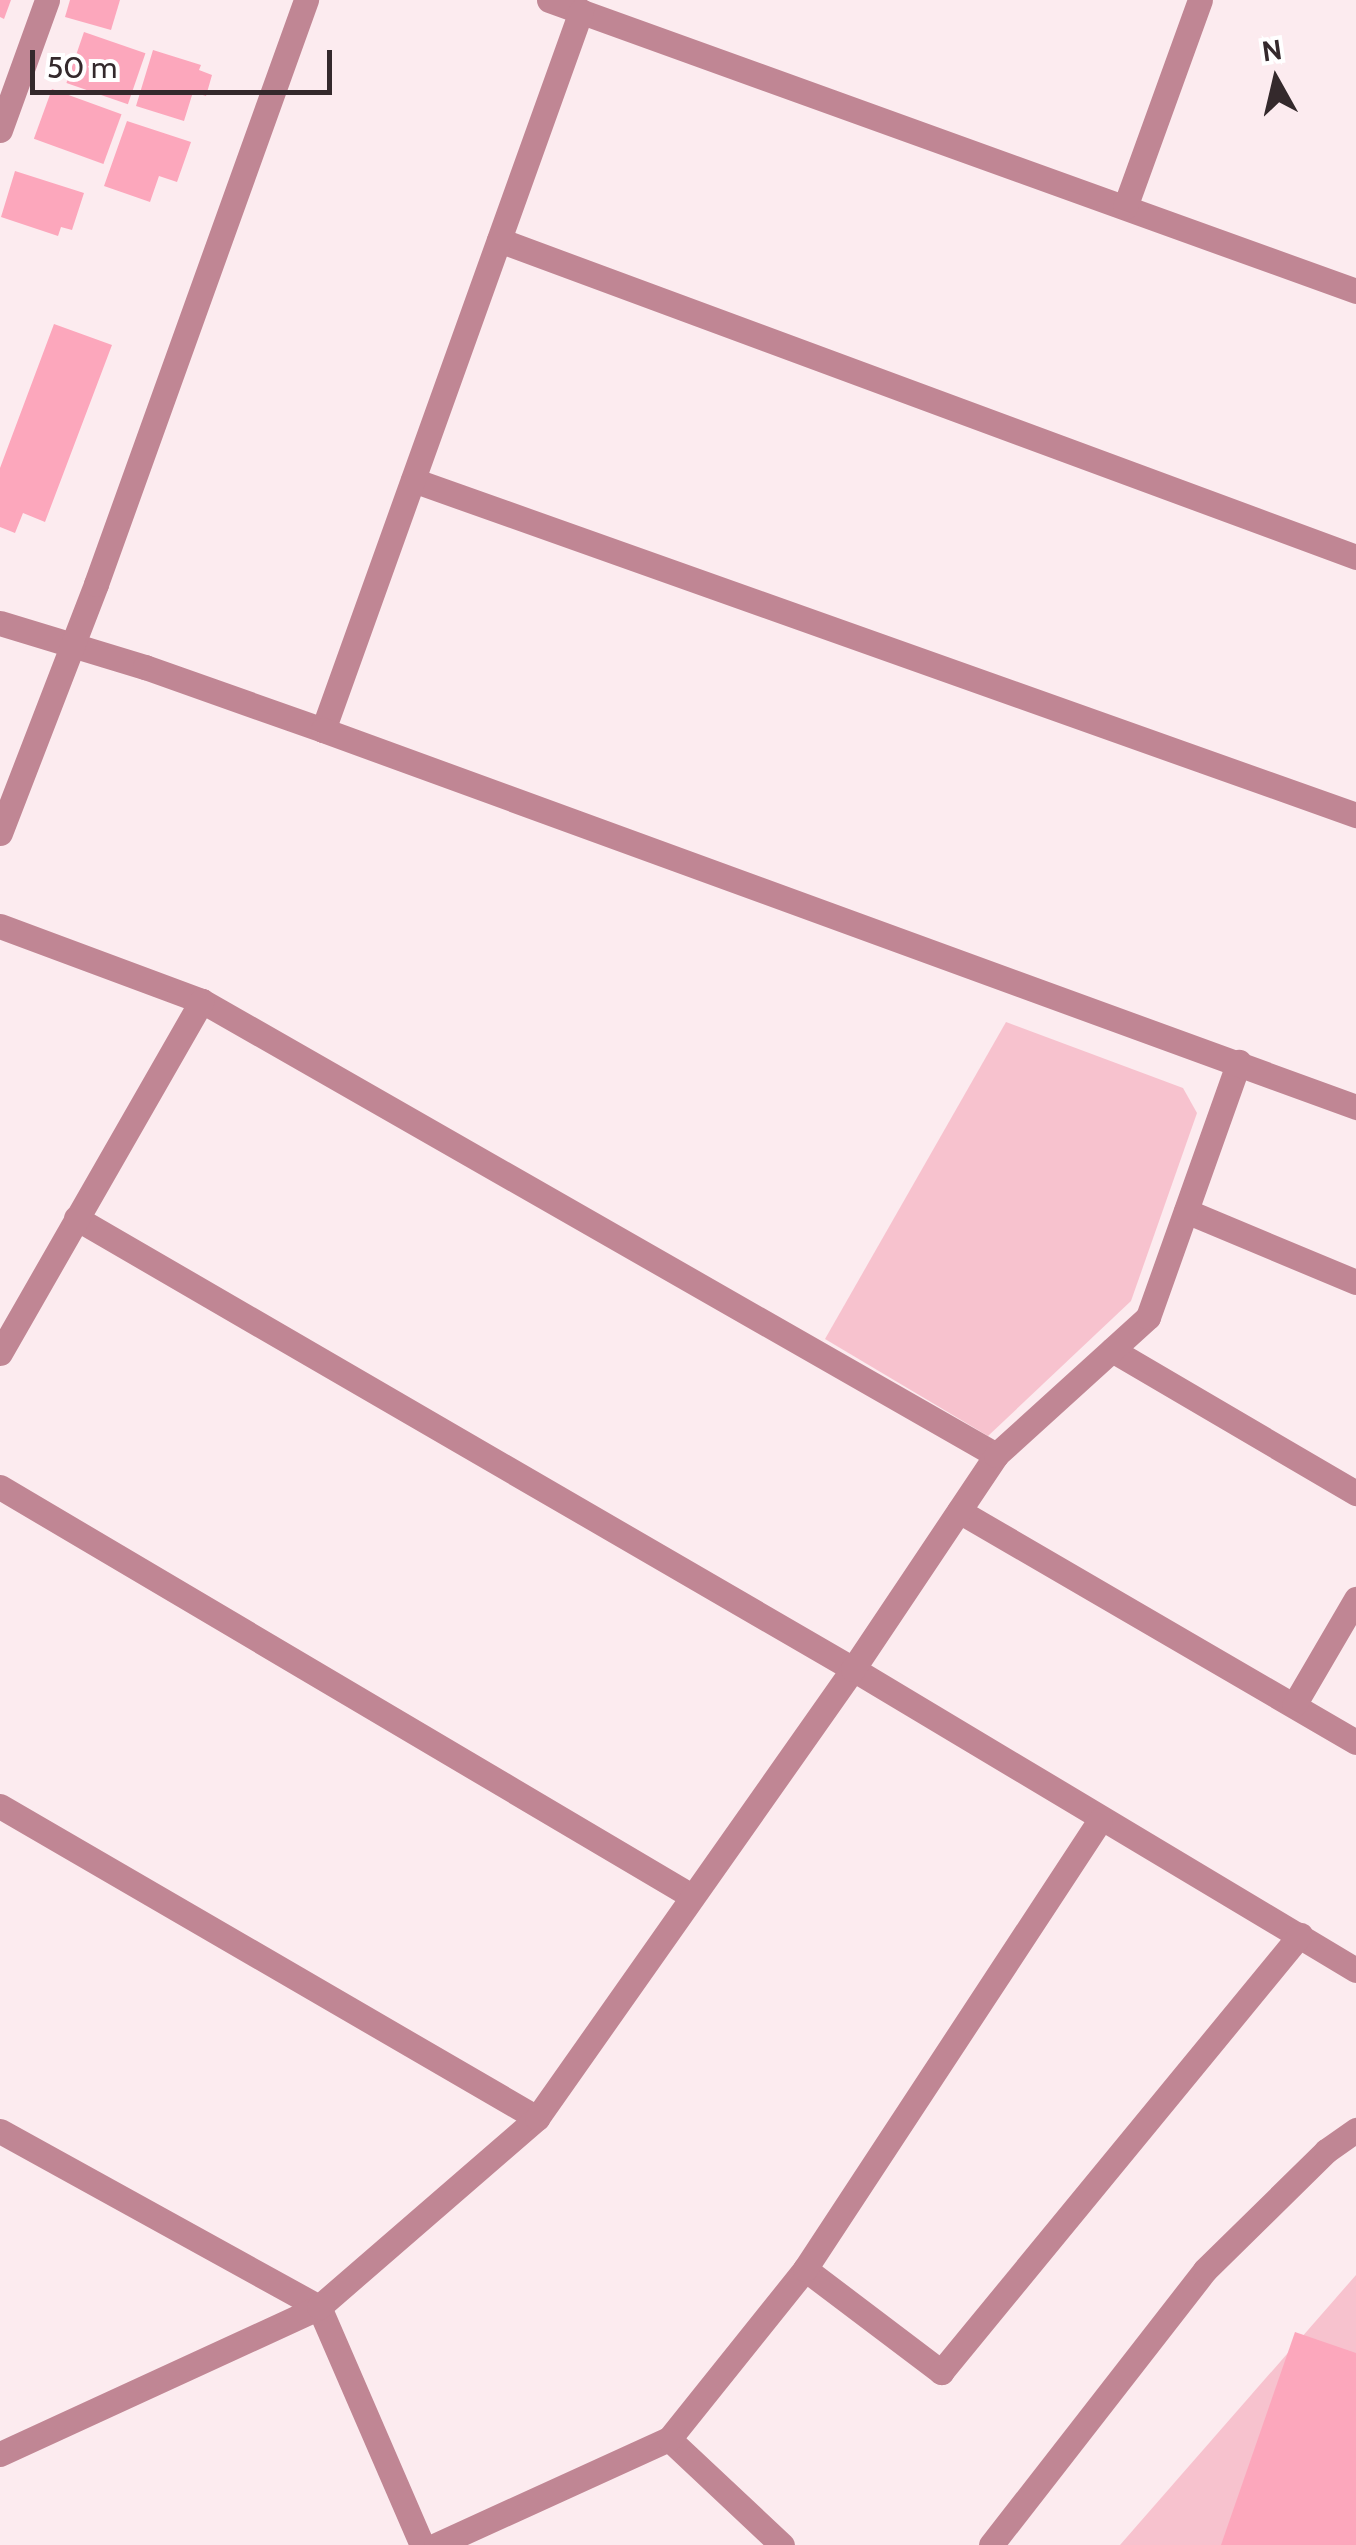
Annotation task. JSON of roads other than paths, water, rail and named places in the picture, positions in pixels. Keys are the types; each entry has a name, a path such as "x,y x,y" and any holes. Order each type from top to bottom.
{"street":[{"path":"0,130 9,77 46,0"},
{"path":"0,833 306,0"},
{"path":"549,0 1356,290"},
{"path":"1125,207 1200,0"},
{"path":"323,730 581,11"},
{"path":"499,240 1356,557"},
{"path":"412,480 1356,814"},
{"path":"0,622 323,730 1356,1106"},
{"path":"0,926 202,1001 996,1455"},
{"path":"0,1354 202,1001"},
{"path":"0,2454 320,2307 536,2118 853,1668 996,1455 1148,1317 1239,1062"},
{"path":"1186,1211 1356,1282"},
{"path":"76,1218 853,1668 1100,1820 1356,1970"},
{"path":"1112,1350 1356,1494"},
{"path":"0,1487 690,1895"},
{"path":"959,1511 1356,1742"},
{"path":"1294,1706 1356,1599"},
{"path":"0,1806 536,2118"},
{"path":"436,2545 669,2439 805,2269 1100,1820"},
{"path":"805,2269 941,2372 1300,1936"},
{"path":"991,2545 1204,2270 1326,2151 1356,2130"},
{"path":"3,2136 320,2307 422,2545"},
{"path":"669,2439 782,2545"}]}
